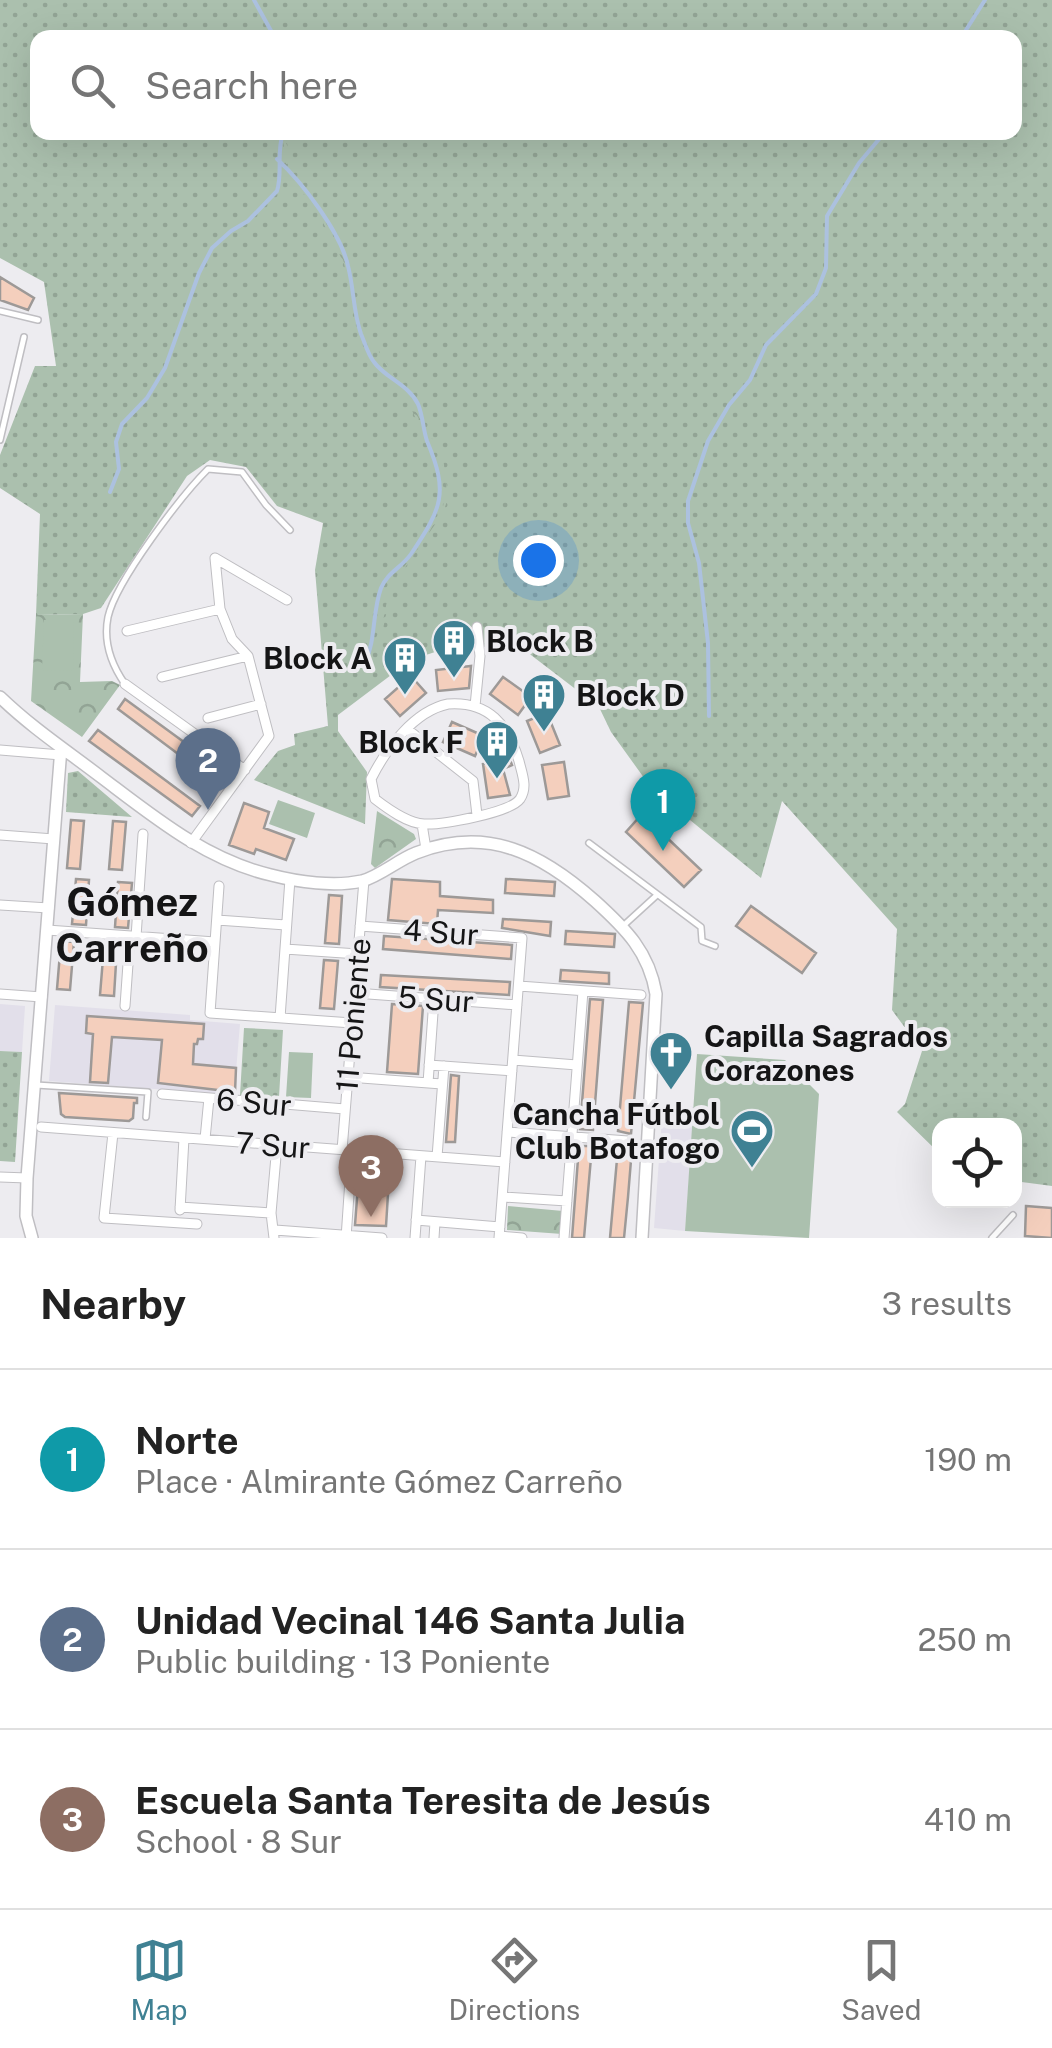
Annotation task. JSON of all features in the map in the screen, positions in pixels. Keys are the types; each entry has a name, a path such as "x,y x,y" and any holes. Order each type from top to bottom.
{"street":[{"path":"191,843 269,736 248,656 232,639 220,609 215,558 287,600"},
{"path":"127,631 220,609"},
{"path":"474,706 480,656 477,627"},
{"path":"162,677 248,656"},
{"path":"125,684 245,770"},
{"path":"0,697 61,751 191,843 240,866 290,879 364,880 426,849 472,842 518,850 564,874 623,926 645,956 656,994 642,1238"},
{"path":"208,718 260,704"},
{"path":"440,706 474,706 493,715 506,728 524,784 522,795 512,806 478,816 422,824 376,800 371,790 373,774 407,729 424,713 440,706"},
{"path":"407,729 472,781 478,816"},
{"path":"0,750 61,751"},
{"path":"32,1238 26,1216 28,1178 61,751"},
{"path":"422,824 426,849"},
{"path":"124,1006 144,834"},
{"path":"0,835 54,838"},
{"path":"280,1018 290,879"},
{"name":"11 Poniente","path":"346,1237 345,1109 364,880"},
{"path":"219,886 210,1013 352,1023"},
{"path":"0,905 49,908"},
{"path":"217,920 286,925"},
{"name":"4 Sur","path":"360,926 522,938 518,986"},
{"path":"47,930 215,942"},
{"name":"4 Sur","path":"285,949 358,954"},
{"path":"500,1234 518,986"},
{"name":"5 Sur","path":"518,986 641,995"},
{"path":"564,1238 583,991"},
{"name":"5 Sur","path":"355,993 517,1005"},
{"path":"0,994 42,998"},
{"path":"428,1083 434,999"},
{"path":"429,1064 577,1065"},
{"path":"437,1157 444,1066"},
{"path":"348,1077 442,1084"},
{"name":"6 Sur","path":"162,1094 345,1109"},
{"path":"206,1140 208,1098"},
{"name":"7 Sur","path":"42,1127 505,1162"},
{"path":"113,1132 104,1218 197,1224"},
{"path":"508,1132 628,1141"},
{"path":"179,1222 184,1138"},
{"path":"276,1145 271,1213 274,1234 382,1238"},
{"path":"414,1238 421,1156"},
{"path":"0,1177 28,1178"},
{"path":"502,1196 567,1202"},
{"path":"180,1208 271,1213"},
{"path":"196,1238 198,1208"},
{"path":"416,1220 522,1238"},
{"path":"434,1238 435,1222"}],"lane":[{"path":"0,312 38,320"},
{"path":"0,440 24,337"},
{"path":"125,684 113,664 107,642 112,604 179,498 208,469 242,472 290,530"},
{"path":"588,843 701,926 702,941 715,946"},
{"path":"623,926 657,895"},
{"path":"36,1084 148,1092 146,1117"},
{"path":"992,1238 1013,1215"}],"shaded area":[{"path":"0,1004 25,1006 22,1052 0,1051"},
{"path":"55,1005 190,1015 190,1020 240,1024 234,1095 49,1081"},
{"path":"663,1104 694,1107 685,1231 654,1228"}],"green space":[{"path":"0,0 1052,0 1052,1186 1022,1182 1022,1118 932,1118 932,1146 897,1112 905,1104 922,1051 892,1010 897,929 782,801 761,878 652,789 611,732 599,707 527,652 459,644 411,660 338,715 338,731 367,772 365,824 254,780 278,751 295,745 294,734 328,726 315,570 323,523 277,506 246,467 210,460 187,476 101,608 83,614 36,615 40,514 0,488 0,455 35,366 56,366 44,282 0,258"},
{"path":"283,140 287,145 288,176 322,215 350,272 354,314 360,330 379,351 431,437 415,417 377,350 356,326 344,263 318,213 288,179"},
{"path":"435,444 443,457 448,498 427,536 443,507 446,485"},
{"path":"426,538 392,586 383,629 369,651 382,626 390,586"},
{"path":"83,614 80,682 112,681 120,685 82,737 31,701 36,615"},
{"path":"44,620 74,620 73,671 42,670"},
{"path":"78,771 132,817 66,812 68,773"},
{"path":"278,800 315,813 307,838 269,824"},
{"path":"377,811 416,839 375,868 371,864"},
{"path":"244,1028 283,1030 279,1097 240,1095"},
{"path":"0,1051 22,1052 15,1162 0,1161"},
{"path":"289,1052 313,1053 311,1098 286,1097"},
{"name":"Cancha Fútbol Club Botafogo","path":"697,1054 785,1060 819,1094 809,1238 685,1231"},
{"path":"508,1206 563,1211 562,1234 507,1230"}],"building":[{"path":"0,277 34,298 28,310 0,300"},
{"name":"Block B","path":"471,666 469,688 438,691 436,670"},
{"name":"Block A","path":"411,676 426,693 400,716 385,699"},
{"path":"503,677 531,697 518,715 490,694"},
{"path":"125,699 225,772 217,783 118,709"},
{"name":"Block D","path":"547,713 560,745 540,753 527,721"},
{"path":"452,722 484,736 475,756 443,742"},
{"path":"98,730 200,806 192,816 89,741"},
{"name":"Block F","path":"510,760 512,765 503,769 510,795 488,798 483,764"},
{"path":"564,762 569,796 548,799 542,765"},
{"path":"244,803 269,812 264,828 294,839 286,860 256,849 254,854 229,845"},
{"path":"642,814 701,870 684,887 626,832"},
{"path":"71,820 84,821 80,869 67,868"},
{"path":"113,821 126,822 122,870 109,869"},
{"path":"76,879 89,880 86,925 72,924"},
{"path":"392,879 440,882 440,896 493,900 493,913 438,910 437,924 388,920"},
{"path":"506,879 555,882 554,896 505,893"},
{"path":"118,882 132,883 128,928 115,927"},
{"path":"329,895 342,896 339,944 325,943"},
{"path":"751,906 816,953 802,973 736,926"},
{"path":"503,919 551,922 550,936 502,928"},
{"path":"566,931 615,934 614,947 565,944"},
{"path":"384,936 512,945 511,959 383,949"},
{"path":"61,941 74,942 70,990 57,989"},
{"path":"104,946 117,947 114,996 100,995"},
{"path":"324,960 338,961 334,1009 320,1008"},
{"path":"561,970 609,973 609,984 560,981"},
{"path":"381,975 510,982 509,995 380,987"},
{"path":"590,999 603,1000 593,1130 580,1129"},
{"path":"629,1002 643,1003 631,1134 618,1131"},
{"path":"392,1004 423,1006 418,1074 387,1072"},
{"path":"87,1016 204,1024 203,1039 194,1044 193,1064 236,1068 235,1092 158,1083 162,1040 112,1037 108,1083 90,1082 93,1034 86,1033"},
{"path":"451,1075 459,1076 455,1142 446,1142"},
{"path":"59,1093 137,1098 137,1103 129,1121 65,1117 61,1114"},
{"path":"579,1146 592,1146 584,1238 572,1238"},
{"path":"618,1148 632,1148 628,1197 624,1238 610,1238"},
{"path":"360,1159 390,1162 386,1226 355,1225"},
{"path":"1026,1206 1052,1208 1052,1238 1025,1236"}],"waterway":[{"path":"254,0 271,30"},
{"path":"966,30 985,0"},
{"path":"110,492 119,469 116,442 122,424 147,398 165,368 212,248 248,221 277,191 282,140"},
{"path":"709,716 708,643 699,563 688,523 688,501 708,441 729,405 750,380 766,345 816,294 826,268 827,216 859,163 878,140"},
{"path":"277,159 309,194 337,239 348,266 358,325 368,352 379,368 418,404 438,474 439,500 430,524 411,554 381,588 365,663"}],"place":[{"name":"Block B","path":"454,679"},
{"name":"Block A","path":"405,696"},
{"name":"Block D","path":"544,733"},
{"name":"Block F","path":"497,780"},
{"name":"Unidad Vecinal 146 Santa Julia","path":"208,810"},
{"name":"Norte","path":"663,851"},
{"name":"Capilla Sagrados Corazones","path":"671,1091"},
{"name":"Cancha Fútbol Club Botafogo","path":"752,1169"},
{"name":"Escuela Santa Teresita de Jesús","path":"371,1217"}],"district":[{"name":"Gómez Carreño","path":"132,924"}]}
